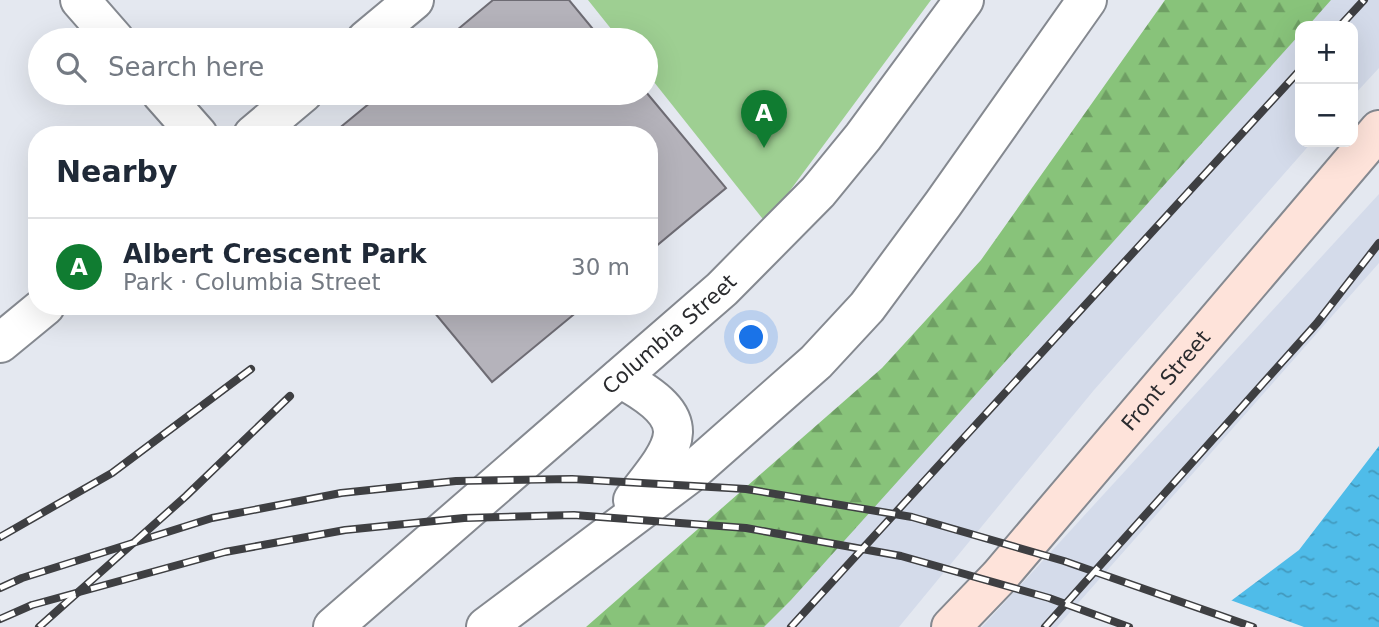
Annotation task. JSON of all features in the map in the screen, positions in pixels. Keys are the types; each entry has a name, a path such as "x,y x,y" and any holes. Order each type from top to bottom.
{"main road":[{"name":"Front Street","path":"951,627 999,577 1379,130"}],"street":[{"path":"80,0 104,28"},
{"path":"380,28 414,0"},
{"name":"Columbia Street","path":"333,627 722,289 818,192 879,116 964,0"},
{"path":"486,627 688,475 816,362 867,307 1087,0"},
{"path":"172,105 190,126"},
{"path":"264,126 289,105"},
{"path":"0,343 34,315"},
{"path":"600,543 662,462 673,440 673,427 664,408 640,389 620,378"}],"shaded area":[{"path":"1233,0 1379,0 1379,68 1358,91 1358,21 1295,21 1295,147 1308,147 1094,390 899,627 685,627"},
{"path":"1379,194 1379,263 1057,627 982,627"}],"green space":[{"path":"588,0 931,0 766,223 658,87 658,28 610,28"},
{"path":"1165,0 1331,0 1312,21 1295,21 1295,40 764,627 586,627 882,368 981,260"}],"water":[{"path":"1379,446 1379,627 1196,627 1299,550"}],"pier":[{"path":"1228,599 1233,601 1304,627 1193,627"}],"building":[{"path":"493,0 569,0 592,28 459,28"},
{"path":"367,105 657,105 726,188 658,245 658,126 342,126"},
{"path":"436,315 573,315 492,382"}],"railway":[{"path":"1345,21 1364,0"},
{"path":"791,627 1295,75"},
{"path":"1045,627 1317,323 1379,243"},
{"path":"0,537 112,473 251,369"},
{"path":"39,627 186,496 290,396"},
{"path":"0,588 22,578 212,518 341,493 456,481 572,479 746,489 912,517 1064,561 1253,627"},
{"path":"0,619 32,605 225,552 345,530 464,518 574,515 746,528 901,556 1049,598 1129,627"}],"place":[{"name":"Albert Crescent Park","path":"764,148"}]}
